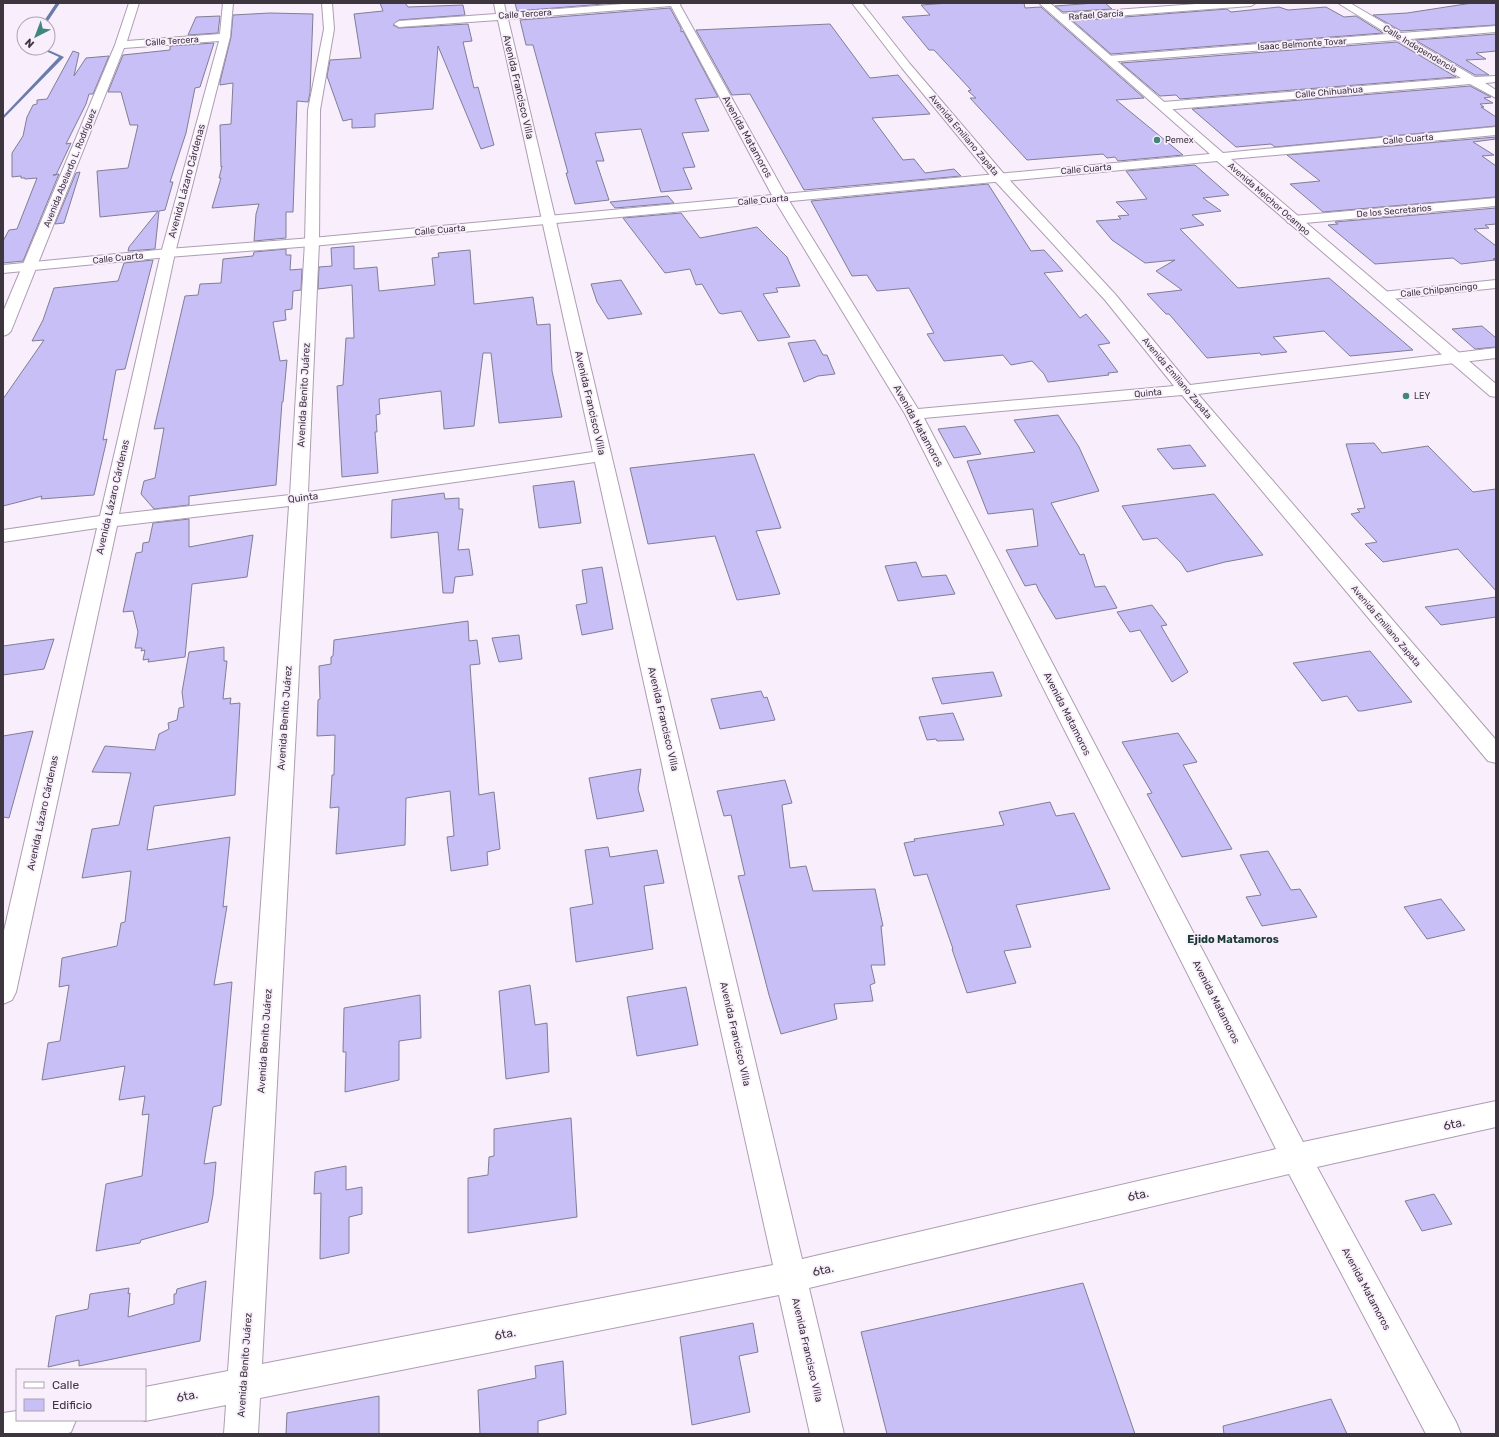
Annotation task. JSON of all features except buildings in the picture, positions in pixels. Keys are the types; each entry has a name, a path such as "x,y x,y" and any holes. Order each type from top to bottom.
{"street":[{"name":"Avenida Abelardo L. Rodríguez","path":"3,331 120,44 134,3"},
{"name":"Avenida Lázaro Cárdenas","path":"3,992 168,252 224,37 228,3"},
{"name":"Avenida Benito Juárez","path":"241,1434 299,499 312,242 314,110 329,29 326,3"},
{"name":"Calle Tercera","path":"398,24 500,10 675,3"},
{"name":"Avenida Matamoros","path":"675,3 781,199 913,414 1296,1158 1444,1434"},
{"name":"Avenida Emiliano Zapata","path":"857,3 906,66 999,177 1110,298 1186,390 1496,755"},
{"name":"Avenida Melchor Ocampo","path":"1044,3 1293,220 1454,358 1496,392"},
{"name":"Rafael García","path":"1060,17 1251,3"},
{"name":"Calle Independencia","path":"1343,3 1496,95"},
{"name":"Avenida Francisco Villa","path":"500,10 827,1434"},
{"name":"Isaac Belmonte Tovar","path":"1108,59 1496,28"},
{"name":"Calle Tercera","path":"120,44 224,37"},
{"name":"Calle Chihuahua","path":"1163,106 1496,79"},
{"name":"Calle Cuarta","path":"3,269 168,252 312,242 781,199 1220,156 1496,132"},
{"name":"De los Secretarios","path":"1293,220 1496,202"},
{"name":"Calle Chilpancingo","path":"1382,296 1496,284"},
{"name":"Quinta","path":"913,414 1186,390 1496,353"},
{"name":"Quinta","path":"3,536 107,521 299,499 603,456"},
{"name":"6ta.","path":"146,1404 244,1386 791,1278 1296,1158 1496,1114"},
{"path":"3,1430 53,1421"}],"waterway":[{"path":"49,16 58,3"},
{"path":"3,118 62,57 56,54"}],"place":[{"name":"Pemex","path":"1157,140"},
{"name":"LEY","path":"1406,396"}],"district":[{"name":"Ejido Matamoros","path":"1233,939"}]}
